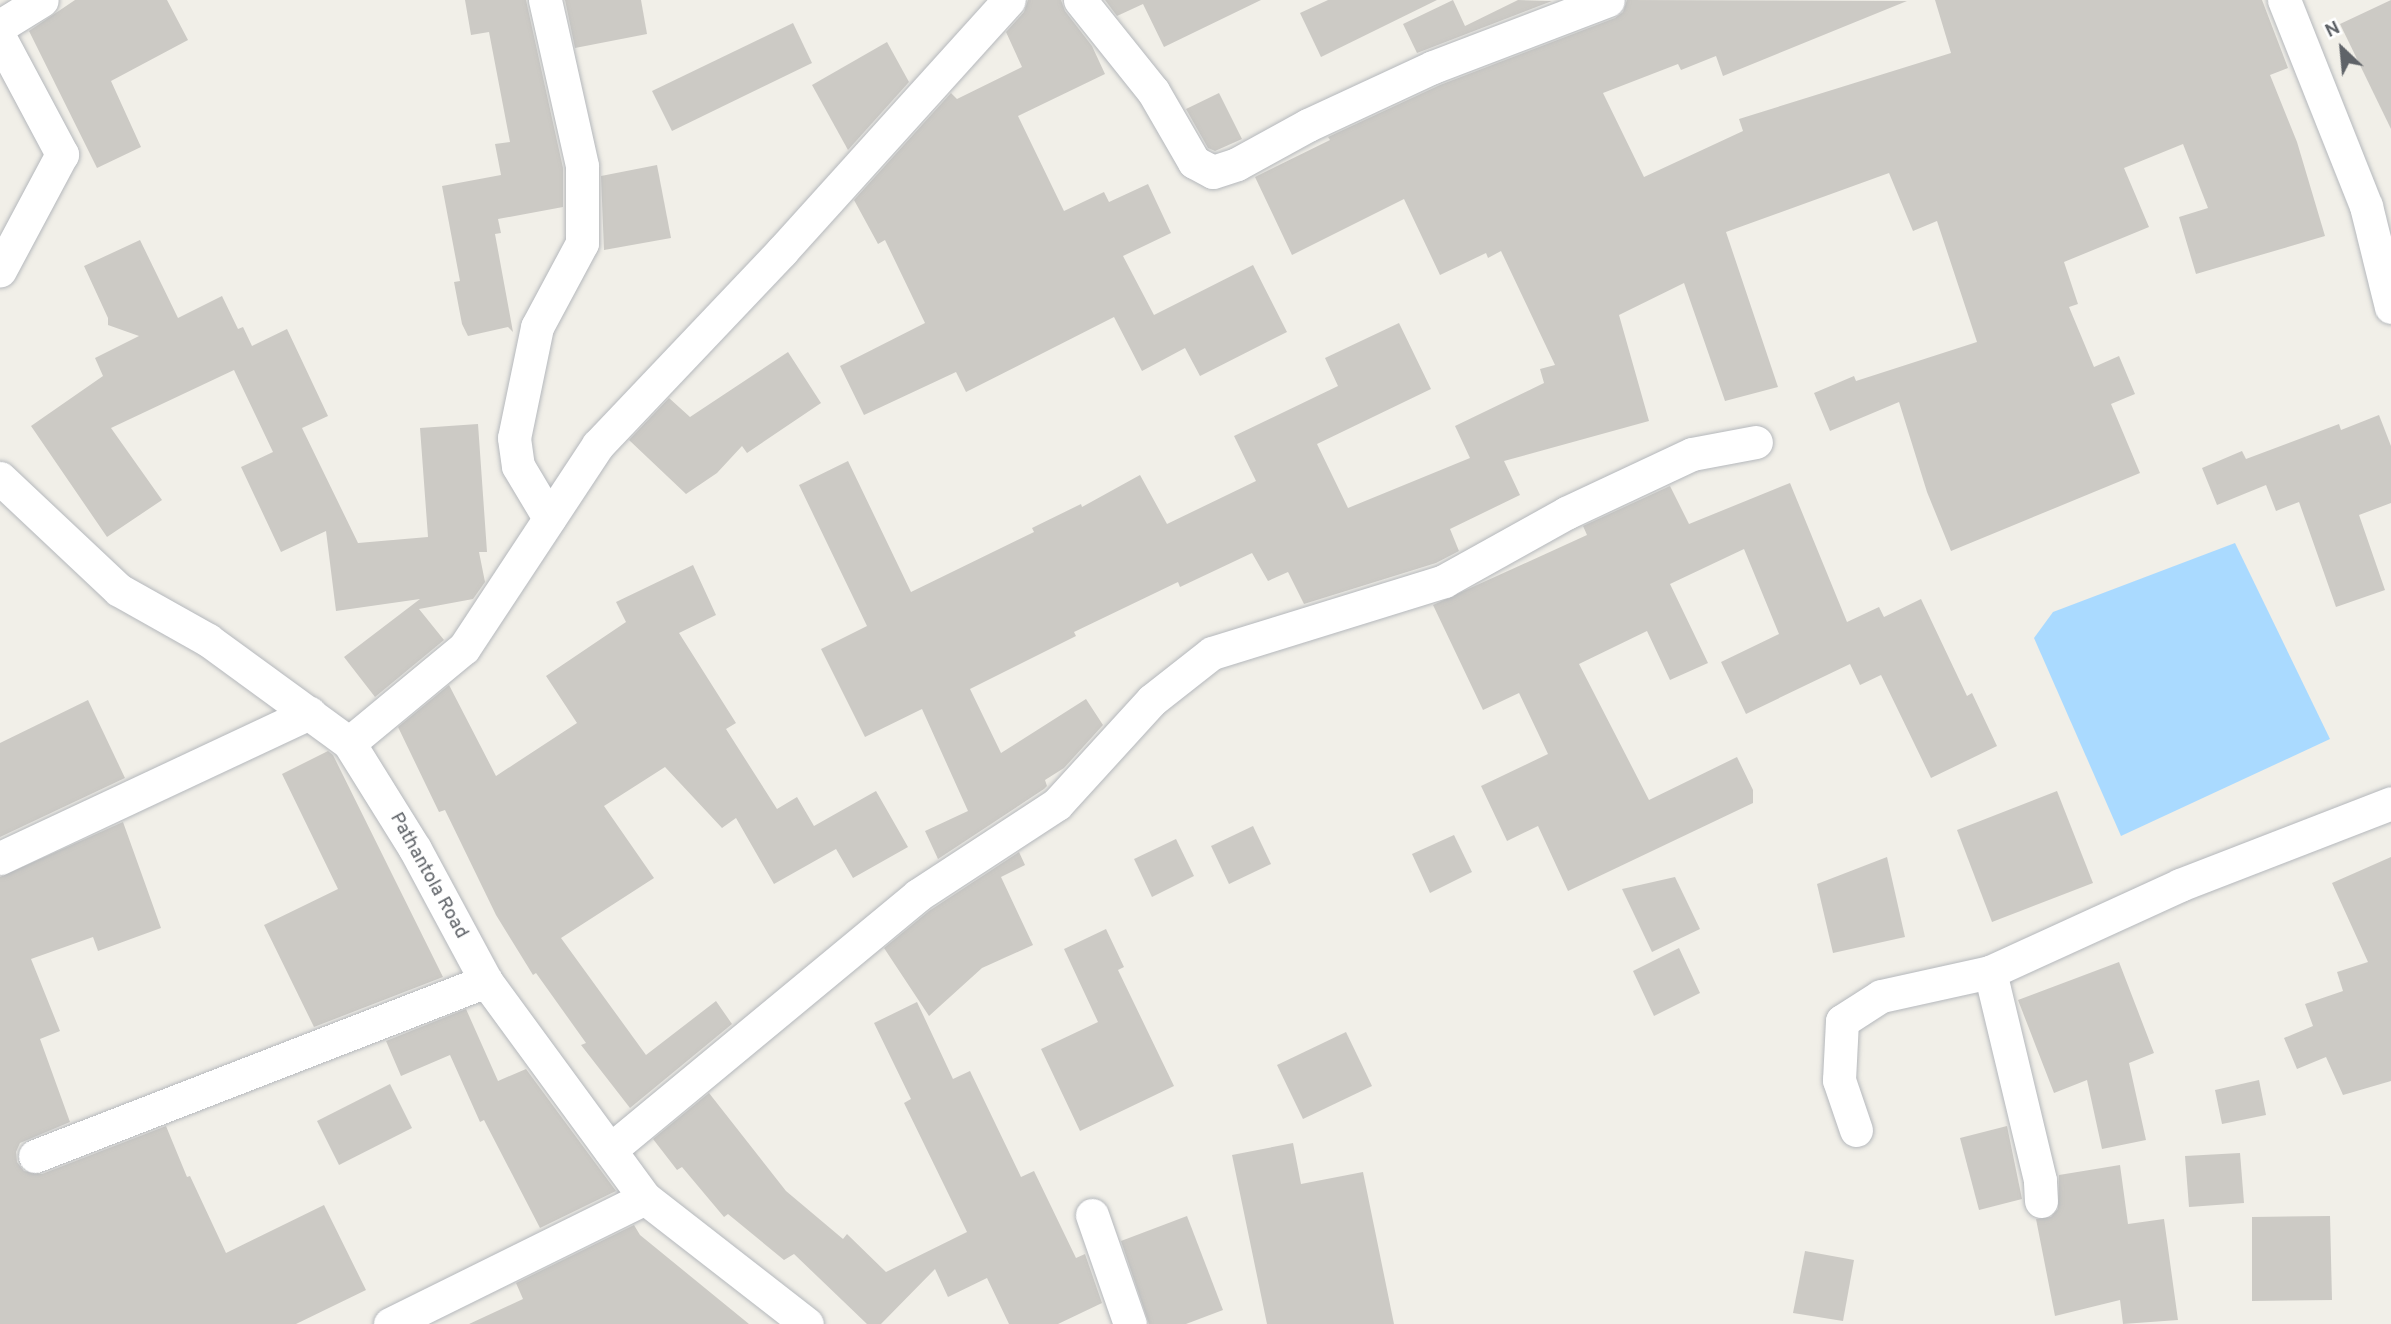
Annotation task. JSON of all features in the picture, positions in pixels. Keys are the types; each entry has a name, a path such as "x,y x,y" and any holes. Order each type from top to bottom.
{"street":[{"path":"0,26 42,0"},
{"path":"545,0 582,166 582,243 537,327 514,439 518,466 549,518"},
{"path":"349,743 464,648 598,445 782,251 1009,0"},
{"path":"1080,0 1153,91 1194,162 1213,172 1237,164 1308,125 1433,67 1608,0"},
{"path":"2284,0 2378,202 2391,307"},
{"path":"0,38 62,154 0,270"},
{"path":"610,1150 918,895 1056,804 1152,700 1212,653 1444,581 1566,513 1692,454 1756,442"},
{"name":"Pathantola Road","path":"0,478 119,590 208,640 349,743 415,849 486,981 645,1198 807,1324"},
{"path":"0,858 310,713"},
{"path":"1856,1130 1839,1080 1842,1021 1881,996 1990,972 2180,885 2391,803"},
{"path":"1990,972 2040,1180 2041,1201"},
{"path":"35,1156 486,981"},
{"path":"390,1324 645,1198"},
{"path":"1092,1215 1130,1324"}],"water":[{"path":"2235,543 2330,739 2121,836 2034,638 2053,612"}],"building":[{"path":"75,0 167,0 188,40 111,81 141,147 97,168 29,31"},
{"path":"465,0 526,0 563,168 563,207 498,219 501,233 495,234 513,332 508,327 468,336 462,324 454,282 460,281 442,186 501,175 495,144 510,142 489,32 471,35"},
{"path":"565,0 641,0 647,34 575,48"},
{"path":"1028,0 1061,0 1065,11 1092,46 1105,74 1018,116 1064,211 1104,192 1109,202 1148,184 1171,233 1123,256 1154,315 1253,265 1287,332 1200,376 1185,348 1142,371 1114,317 966,392 956,372 864,415 840,366 925,323 885,240 878,244 854,200 951,93 957,99 1022,67 1006,32 1024,12"},
{"path":"1105,0 1261,0 1164,47 1143,4 1117,16"},
{"path":"1328,0 1437,0 1321,57 1300,13"},
{"path":"1453,0 1465,26 1518,0 1552,1 1417,53 1403,24"},
{"path":"1627,0 1907,1 1723,76 1716,56 1681,70 1678,64 1603,93 1644,177 1743,131 1739,119 1951,53 1935,0 2262,0 2288,68 2270,75 2297,142 2325,236 2196,274 2179,217 2208,208 2183,144 2124,168 2149,227 2064,262 2078,304 2069,307 2094,367 2119,356 2135,394 2111,404 2140,473 1951,551 1927,492 1899,402 1830,431 1814,393 1854,376 1856,381 1977,342 1937,221 1913,231 1889,173 1726,232 1778,387 1725,401 1684,283 1619,315 1649,421 1504,461 1520,495 1450,529 1459,551 1436,563 1304,604 1288,572 1268,581 1252,553 1180,587 1178,582 1074,632 1076,636 970,689 1001,753 1086,699 1103,725 1064,768 1045,780 1047,786 1044,789 938,859 925,831 968,811 922,709 865,737 821,649 867,626 799,485 848,461 911,592 1034,532 1032,528 1081,504 1082,507 1140,475 1167,524 1256,481 1234,436 1338,386 1325,358 1399,323 1431,389 1317,444 1348,508 1470,458 1455,426 1544,383 1540,369 1555,365 1501,251 1488,258 1486,253 1440,275 1404,199 1292,255 1255,177 1330,140 1328,137 1440,85 1615,18 1623,12"},
{"path":"2391,0 2391,129 2340,24"},
{"path":"793,23 812,63 672,131 652,91"},
{"path":"887,42 909,82 848,150 812,85"},
{"path":"1219,93 1242,139 1215,151 1208,148 1186,109"},
{"path":"657,165 671,238 604,250 601,176"},
{"path":"140,240 178,318 222,296 238,329 243,327 252,346 287,329 328,416 302,428 358,543 428,537 420,428 478,424 487,552 479,552 485,582 473,599 419,609 444,640 375,697 344,657 420,599 336,611 326,531 281,552 241,467 273,452 234,370 111,428 162,500 107,537 31,426 103,376 95,358 139,336 108,325 108,318 84,266"},
{"path":"788,352 821,403 747,453 742,446 717,473 686,494 629,440 669,398 690,417"},
{"path":"2379,415 2391,446 2391,503 2359,515 2385,590 2336,607 2299,502 2276,511 2266,485 2217,505 2202,468 2242,451 2246,459 2339,424 2341,430"},
{"path":"1790,483 1847,622 1879,607 1884,617 1921,599 1967,696 1972,693 1997,746 1931,778 1881,675 1860,685 1850,664 1746,714 1721,662 1779,634 1744,549 1670,584 1708,663 1670,680 1647,631 1579,664 1649,800 1737,757 1753,790 1753,803 1568,891 1538,826 1507,841 1481,786 1548,754 1519,693 1483,710 1433,605 1587,535 1583,526 1670,486 1689,524"},
{"path":"693,565 716,615 679,633 736,723 726,729 777,809 797,797 814,826 876,791 908,847 853,878 836,849 774,884 736,818 722,828 665,767 604,806 654,878 561,938 646,1055 716,1001 732,1024 630,1108 581,1045 586,1043 536,973 533,975 496,915 445,810 439,812 398,727 449,685 496,776 577,723 546,676 626,622 616,602"},
{"path":"88,700 125,778 0,837 0,743"},
{"path":"328,751 333,755 443,977 314,1027 264,925 338,889 282,774"},
{"path":"2057,791 2093,883 1992,922 1957,830"},
{"path":"123,822 161,928 98,951 93,937 31,959 60,1031 40,1039 70,1122 20,1143 16,1152 17,1162 24,1171 42,1174 166,1126 187,1177 190,1176 226,1253 324,1205 366,1290 296,1324 0,1324 0,877"},
{"path":"1253,826 1271,864 1229,884 1211,846"},
{"path":"1454,835 1472,872 1430,893 1412,854"},
{"path":"1176,839 1194,876 1152,897 1134,859"},
{"path":"1019,852 1025,865 1001,877 1033,945 982,968 929,1016 884,948 929,911"},
{"path":"1887,857 1905,937 1833,953 1817,884"},
{"path":"2391,857 2391,1081 2343,1095 2326,1057 2297,1069 2284,1038 2313,1026 2305,1004 2343,991 2337,972 2368,962 2332,883"},
{"path":"1675,877 1700,929 1652,952 1622,889"},
{"path":"1106,929 1124,967 1118,970 1174,1086 1080,1131 1041,1049 1098,1022 1064,949"},
{"path":"1679,948 1700,993 1654,1016 1633,971"},
{"path":"2119,962 2154,1053 2129,1063 2146,1140 2102,1149 2087,1080 2054,1093 2018,1000"},
{"path":"917,1002 953,1079 970,1071 1021,1177 1034,1171 1076,1258 1085,1254 1102,1303 1058,1324 1009,1324 987,1278 948,1297 935,1269 881,1324 867,1324 794,1254 784,1260 728,1214 724,1217 682,1167 677,1170 653,1139 709,1093 786,1191 843,1239 847,1234 886,1272 967,1232 904,1103 911,1099 874,1023"},
{"path":"466,1009 498,1081 526,1069 616,1191 540,1228 484,1120 480,1122 450,1055 401,1076 386,1041"},
{"path":"1346,1032 1372,1086 1303,1119 1277,1065"},
{"path":"2259,1080 2266,1115 2222,1124 2215,1090"},
{"path":"390,1084 412,1128 339,1165 317,1121"},
{"path":"2007,1126 2022,1199 1979,1210 1960,1138"},
{"path":"1293,1143 1301,1184 1363,1172 1394,1324 1267,1324 1232,1155"},
{"path":"2240,1153 2244,1203 2189,1207 2185,1156"},
{"path":"2120,1165 2128,1224 2164,1219 2178,1320 2123,1324 2120,1300 2055,1316 2036,1219 2051,1217 2058,1209 2059,1175"},
{"path":"1187,1216 1223,1310 1186,1324 1149,1324 1121,1241"},
{"path":"2330,1216 2332,1300 2252,1301 2252,1217"},
{"path":"634,1225 640,1235 749,1324 469,1324 523,1299 516,1283"},
{"path":"1805,1251 1854,1260 1843,1321 1793,1313"}]}
